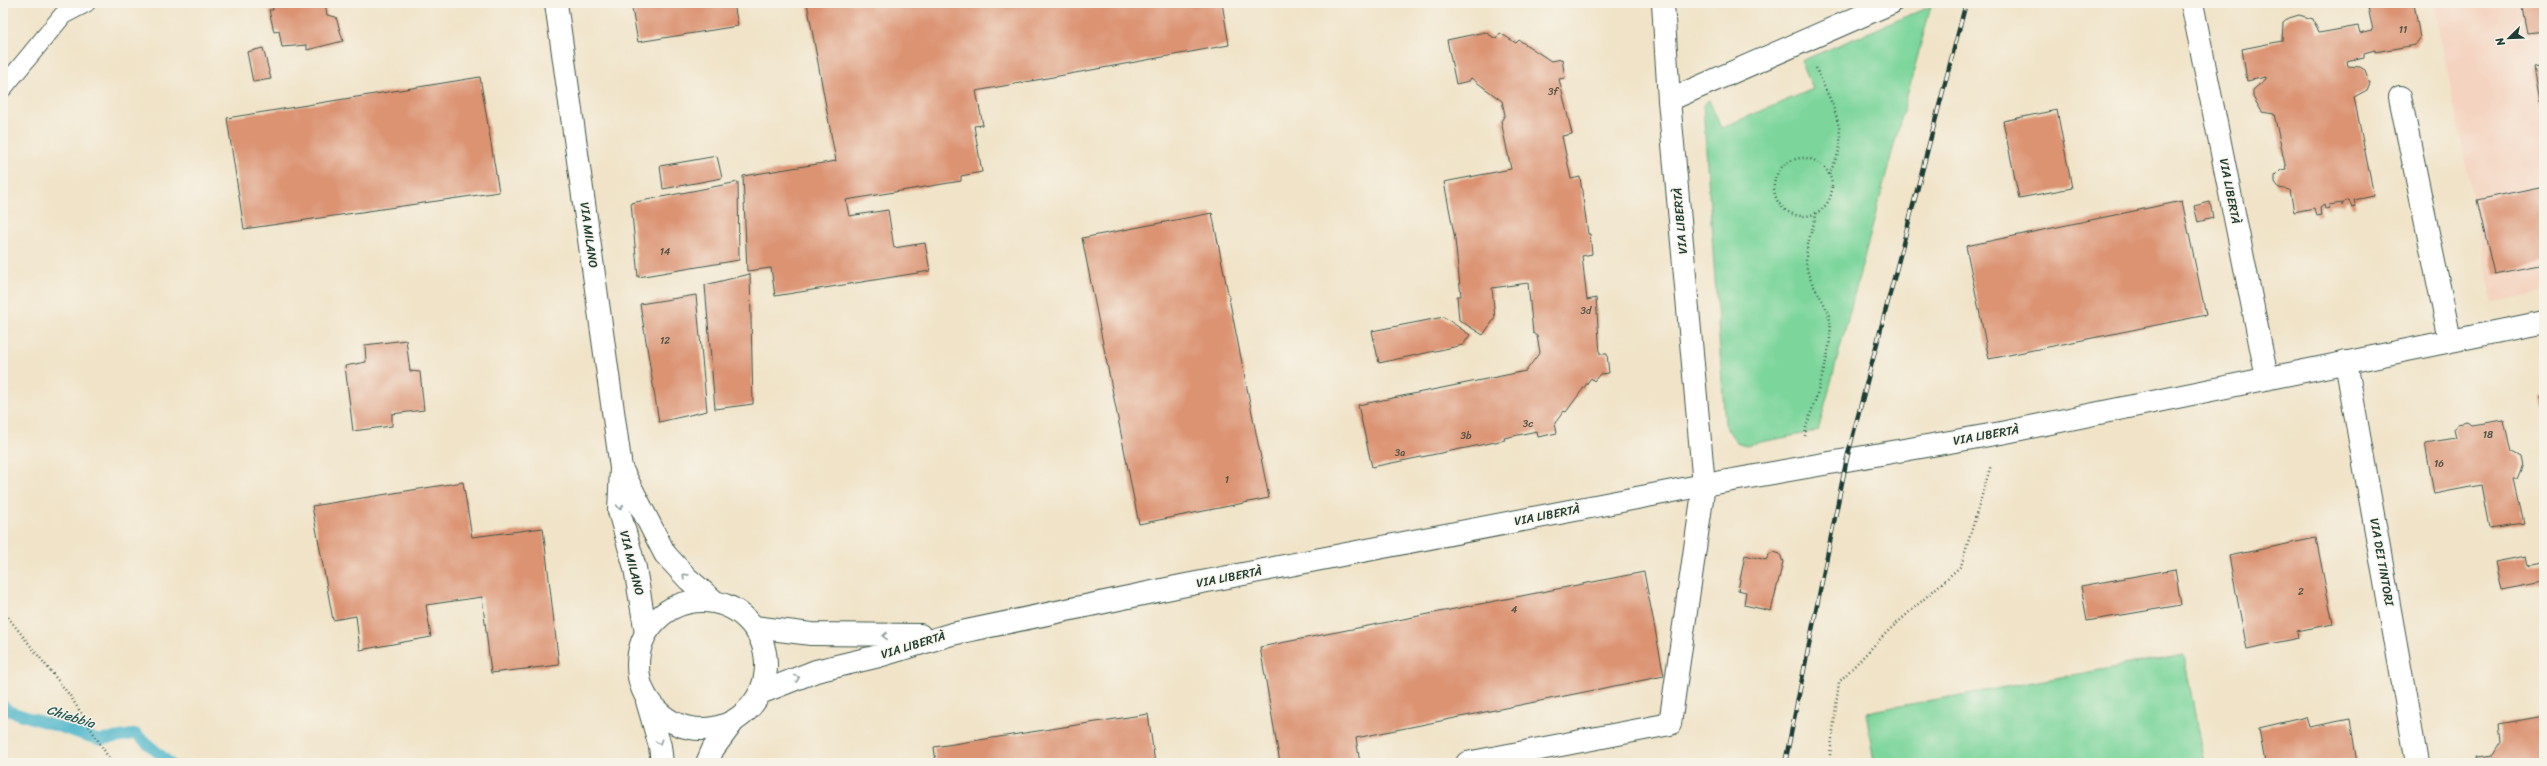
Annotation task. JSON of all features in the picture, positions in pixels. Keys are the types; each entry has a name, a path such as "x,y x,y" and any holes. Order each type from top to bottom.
{"street":[{"name":"VIA MILANO","path":"556,3 621,468 619,512 635,568 646,633"},
{"name":"VIA LIBERTÀ","path":"1468,763 1670,724 1704,485 1669,100 1663,3"},
{"path":"1669,100 1891,3"},
{"name":"VIA LIBERTÀ","path":"2192,3 2267,378"},
{"path":"2400,97 2450,340"},
{"name":"VIA LIBERTÀ","path":"760,693 816,671 879,656 952,634 1181,586 1804,466 2001,433 2544,322"},
{"name":"VIA DEI TINTORI","path":"2346,362 2417,763"},
{"name":"VIA MILANO","path":"621,468 665,554 688,579 714,601 730,607 743,615 754,627 763,642 766,659 766,676 760,693 749,710 733,722 713,749 707,763"},
{"name":"VIA MILANO","path":"662,763 660,746 638,674 639,653 646,633 658,617 675,606 694,601 714,601"},
{"path":"754,627 818,635 877,636 952,634"},
{"name":"VIA MILANO","path":"644,694 657,711 674,723 693,729 714,729 733,722"}],"lane":[{"path":"3,88 64,9 86,3"}],"path":[{"path":"1804,41 1833,107 1840,130 1840,147 1829,175 1830,196 1824,207 1818,212 1799,216 1781,207 1774,188 1775,179 1787,163 1806,158 1815,161 1829,175"},
{"path":"1804,466 1806,427 1831,339 1831,322 1826,305 1807,269 1807,256 1818,212"},
{"path":"1829,763 1839,682 1887,632 1961,566 2001,433"},
{"path":"3,611 71,697 112,763"}],"shaded area":[{"path":"2434,3 2544,3 2544,293 2493,303"}],"green space":[{"path":"1931,6 1818,431 1746,445 1736,442 1725,425 1703,105 1709,100 1721,128 1813,89 1801,61"},
{"path":"2184,655 2204,763 1874,763 1866,712"}],"building":[{"path":"272,3 325,3 327,15 336,17 343,41 307,50 307,45 282,47 279,31 274,32 269,10 273,10"},
{"path":"631,3 734,3 738,26 638,42"},
{"path":"807,3 1222,3 1229,45 976,91 983,125 974,126 982,172 961,176 961,181 846,200 849,216 888,210 894,248 925,243 930,271 775,296 771,268 747,271 743,176 836,161"},
{"path":"2367,3 2414,3 2420,38 2415,45 2375,52 2375,50 2364,53 2364,57 2347,61 2348,66 2360,67 2365,70 2370,83 2367,90 2354,97 2374,196 2354,200 2356,207 2352,208 2349,200 2344,202 2342,206 2342,203 2329,205 2330,208 2325,209 2324,205 2320,208 2321,215 2316,216 2314,208 2294,212 2290,190 2279,188 2275,182 2275,176 2281,170 2286,169 2274,114 2262,112 2253,97 2253,90 2266,79 2266,77 2247,81 2242,49 2282,41 2283,23 2289,18 2299,15 2313,19 2319,33 2358,26 2360,33 2373,30"},
{"path":"2521,3 2544,3 2544,31 2527,33"},
{"path":"1485,32 1496,39 1500,33 1516,43 1519,40 1551,61 1562,59 1565,78 1559,79 1572,134 1562,136 1571,179 1580,177 1592,254 1582,256 1587,300 1596,298 1600,354 1607,354 1609,373 1600,374 1594,381 1591,378 1566,412 1564,411 1555,423 1557,433 1538,437 1537,431 1504,438 1505,440 1372,467 1358,405 1526,371 1540,352 1537,336 1533,333 1528,283 1492,288 1495,318 1483,335 1459,320 1457,296 1461,296 1455,239 1444,182 1511,169 1501,121 1505,115 1502,101 1471,78 1469,81 1456,84 1447,40"},
{"path":"263,48 271,79 253,82 247,52"},
{"path":"2544,65 2544,118 2543,118 2534,67"},
{"path":"480,77 499,192 244,229 227,118"},
{"path":"2057,110 2072,188 2019,198 2003,121"},
{"path":"717,156 722,178 663,189 660,166"},
{"path":"738,182 739,260 638,277 631,203"},
{"path":"2544,186 2544,264 2494,274 2477,200"},
{"path":"2182,201 2206,315 1989,359 1966,246"},
{"path":"2210,202 2213,218 2198,222 2194,206"},
{"path":"1212,213 1269,498 1139,524 1082,238"},
{"path":"750,274 753,404 715,409 705,285"},
{"path":"696,295 707,411 659,422 640,304"},
{"path":"1444,317 1470,335 1463,345 1379,363 1372,331"},
{"path":"406,340 410,371 420,372 424,410 392,414 392,426 353,431 345,366 366,362 365,345"},
{"path":"2544,396 2544,411 2543,411 2541,397"},
{"path":"2504,420 2511,452 2520,457 2522,467 2517,479 2514,479 2524,523 2489,528 2481,485 2434,494 2425,443 2456,438 2454,430 2457,424 2468,422 2472,425"},
{"path":"463,482 472,537 543,528 559,665 491,673 482,597 426,605 431,637 360,650 356,616 333,620 312,506"},
{"path":"2544,507 2544,525 2543,525 2540,508"},
{"path":"2316,538 2333,624 2297,631 2298,638 2247,649 2229,556"},
{"path":"1774,552 1780,554 1783,562 1771,611 1744,605 1746,592 1738,590 1745,555 1766,560 1770,553"},
{"path":"2526,556 2528,565 2544,562 2544,582 2501,590 2495,562"},
{"path":"2175,569 2181,605 2087,621 2081,586"},
{"path":"1644,572 1664,676 1356,738 1360,763 1280,763 1260,647"},
{"path":"1148,714 1155,763 936,763 934,747"},
{"path":"2544,716 2544,763 2477,763 2476,757 2493,755 2501,742 2499,724"},
{"path":"2306,717 2309,727 2350,719 2357,763 2265,763 2259,728"}],"waterway":[{"name":"Chiebbia","path":"3,705 9,711 99,740 136,734 170,763"}],"railway":[{"path":"1785,763 1847,458 1966,3"}]}
